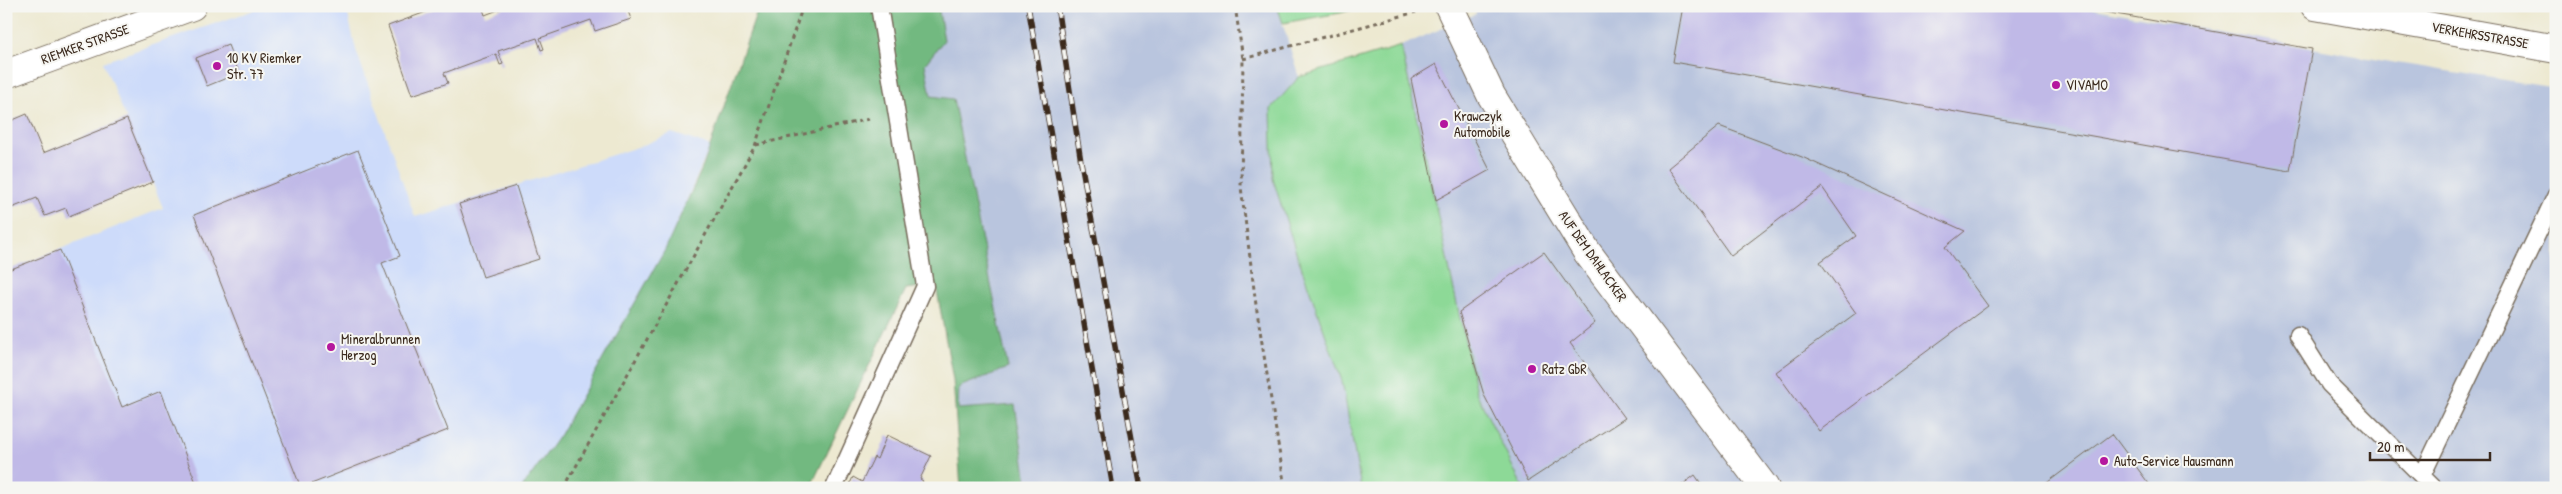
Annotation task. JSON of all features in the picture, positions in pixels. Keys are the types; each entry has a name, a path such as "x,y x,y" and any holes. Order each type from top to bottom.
{"street":[{"name":"RIEMKER STRASSE","path":"6,74 192,6"},
{"name":"AUF DEM DAHLACKER","path":"1449,6 1491,95 1587,252 1765,488"},
{"name":"VERKEHRSSTRASSE","path":"2315,6 2556,49"}],"lane":[{"path":"834,488 925,286 895,113 879,6"},
{"path":"2298,335 2329,384 2428,482 2556,195"}],"path":[{"path":"564,488 755,146 803,6"},
{"path":"1235,6 1243,59 1240,187 1285,488"},
{"path":"1243,59 1420,11"},
{"path":"755,146 895,113"}],"shaded area":[{"path":"266,6 346,6 356,50 415,217 641,146 672,133 710,146 665,250 559,436 522,488 6,488 6,271 163,208 103,62"},
{"path":"911,6 1277,6 1299,77 1271,109 1295,249 1342,381 1361,488 965,488"},
{"path":"1474,6 2079,6 2390,62 2556,88 2556,488 1523,488 1476,392 1401,46 1476,14"}],"green space":[{"path":"759,6 938,6 944,40 925,64 931,96 953,99 1008,368 959,387 958,409 1015,405 1028,488 961,488 953,380 936,285 906,289 810,488 522,488 559,436 665,250 703,166"},
{"path":"1277,6 1366,6 1340,13 1283,23"},
{"path":"1401,46 1476,392 1523,488 1361,488 1342,381 1295,249 1273,179 1271,109 1299,77"}],"building":[{"path":"442,6 482,6 485,15 508,6 626,6 631,19 595,31 591,20 540,38 544,49 541,50 537,38 498,51 503,64 500,65 496,54 444,73 448,83 412,95 388,26"},
{"name":"VIVAMO","path":"1683,6 2071,6 2312,49 2290,171 1673,62"},
{"name":"10 KV Riemker Str. 77","path":"228,45 239,73 207,86 196,58"},
{"name":"Krawczyk Automobile","path":"1436,64 1490,170 1436,200 1411,79"},
{"path":"27,114 43,153 127,119 153,182 69,216 66,208 45,216 37,198 9,209 6,201 6,123"},
{"path":"1719,126 1802,157 1965,231 1945,247 1988,306 1819,431 1776,372 1856,313 1820,262 1856,236 1822,187 1731,256 1668,168"},
{"name":"Mineralbrunnen Herzog","path":"358,150 400,256 382,263 448,430 301,488 194,215"},
{"path":"516,186 539,259 483,277 459,204"},
{"path":"60,250 122,407 161,391 198,488 6,488 6,271"},
{"name":"Ratz GbR","path":"1544,252 1595,323 1570,343 1625,418 1528,481 1484,395 1459,312"},
{"name":"Auto-Service Hausmann","path":"2112,434 2152,488 2040,488"},
{"path":"887,435 931,456 920,479 923,481 919,488 848,488 853,477 862,482 874,457 877,459"},
{"path":"1695,475 1704,488 1678,488"}],"railway":[{"path":"1028,6 1113,488"},
{"path":"1057,6 1081,162 1141,488"}],"place":[{"name":"10 KV Riemker Str. 77","path":"217,66"},
{"name":"VIVAMO","path":"2056,85"},
{"name":"Krawczyk Automobile","path":"1444,124"},
{"name":"Mineralbrunnen Herzog","path":"331,347"},
{"name":"Ratz GbR","path":"1532,369"},
{"name":"Auto-Service Hausmann","path":"2104,461"}]}
